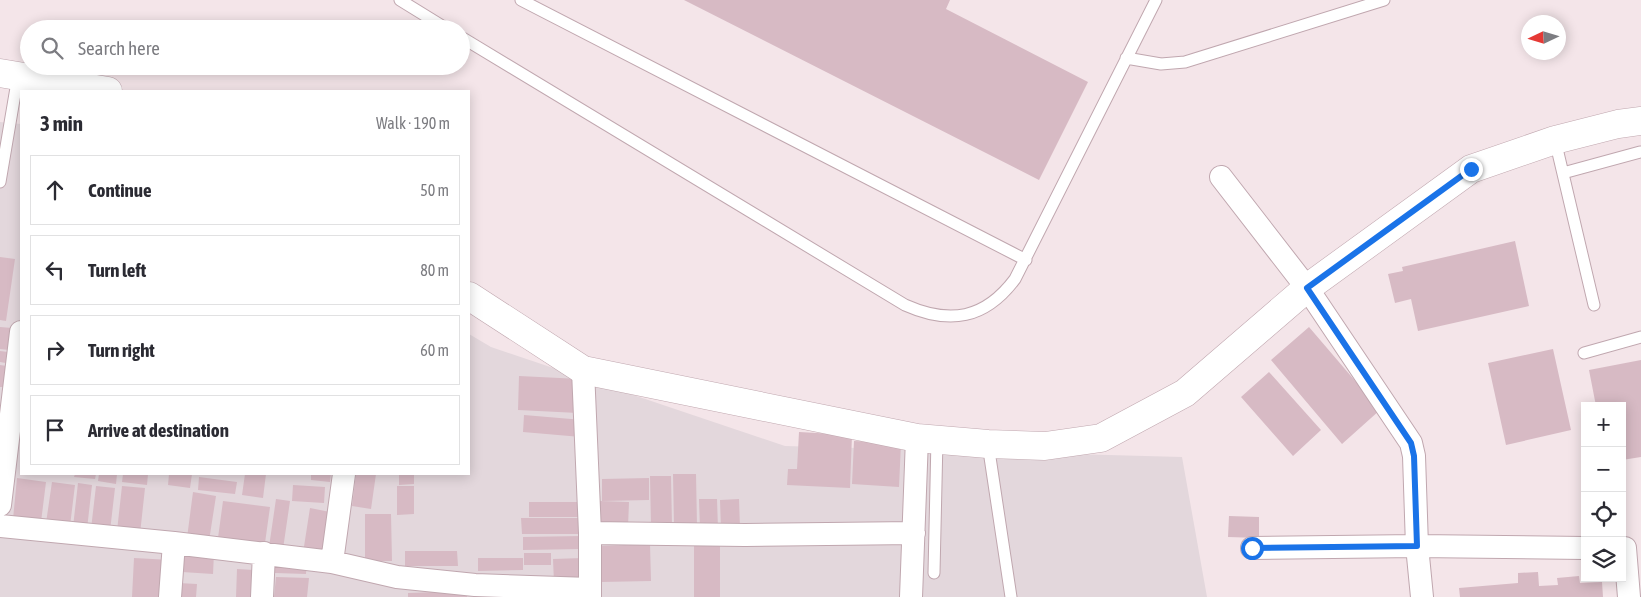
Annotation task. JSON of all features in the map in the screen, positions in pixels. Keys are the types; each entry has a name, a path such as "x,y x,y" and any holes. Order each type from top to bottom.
{"street":[{"path":"9,74 102,90"},
{"path":"470,297 583,370 927,438 988,444 1044,446 1101,438 1185,393 1307,288 1471,169 1555,140 1618,124 1641,121"},
{"path":"1221,178 1307,288 1411,443 1414,456 1417,546 1422,597"},
{"path":"0,505 16,409 20,347"},
{"path":"0,526 174,543 332,562 397,587 475,591 590,593 590,533 583,370"},
{"path":"911,597 914,533 927,438"},
{"path":"332,562 344,475"},
{"path":"590,533 745,535 914,533"},
{"path":"170,597 174,543"},
{"path":"1252,548 1417,546 1581,548"},
{"path":"1629,597 1630,548"},
{"path":"262,597 264,553"}],"lane":[{"path":"400,0 432,20"},
{"path":"521,0 1026,260"},
{"path":"470,42 905,305 921,312 956,316 974,312 993,303 1016,279 1156,0"},
{"path":"1126,58 1161,64 1185,62 1384,0"},
{"path":"0,182 9,74"},
{"path":"1555,140 1594,305"},
{"path":"1563,172 1640,152"},
{"path":"1584,353 1641,337"},
{"path":"927,438 934,573"},
{"path":"988,444 1011,597"}],"shaded area":[{"path":"0,122 20,124 20,475 470,475 470,335 491,347 785,446 1182,457 1207,597 0,597"}],"building":[{"path":"684,0 950,0 946,9 1088,82 1039,180"},
{"path":"1515,241 1529,306 1418,331 1411,299 1395,303 1388,274 1403,271 1402,267"},
{"path":"0,257 15,259 6,321 0,320"},
{"path":"0,327 12,328 9,350 0,349"},
{"path":"1309,327 1380,410 1342,444 1271,360"},
{"path":"1553,349 1571,430 1506,445 1488,363"},
{"path":"0,351 8,352 6,363 0,362"},
{"path":"1641,360 1641,457 1626,459 1626,402 1595,402 1589,370"},
{"path":"0,365 7,366 4,387 0,387"},
{"path":"1269,372 1321,430 1293,456 1241,397"},
{"path":"519,376 580,379 578,413 518,410"},
{"path":"524,415 583,420 581,437 523,432"},
{"path":"799,432 852,435 850,488 787,485 788,469 797,469"},
{"path":"854,441 901,443 899,487 852,484"},
{"path":"673,474 696,474 697,526 674,526"},
{"path":"75,475 96,475 95,479 74,477"},
{"path":"99,475 117,475 116,484 98,481"},
{"path":"123,475 148,475 147,485 122,482"},
{"path":"169,475 192,475 190,488 168,485"},
{"path":"245,475 266,475 263,498 242,495"},
{"path":"311,475 331,475 330,482 311,480"},
{"path":"356,475 376,475 371,509 352,506"},
{"path":"399,475 414,475 414,484 399,485"},
{"path":"650,476 671,476 672,526 651,526"},
{"path":"199,477 237,482 235,494 198,490"},
{"path":"17,478 46,482 41,522 13,519"},
{"path":"649,478 649,500 602,501 602,479"},
{"path":"52,482 75,485 70,526 46,523"},
{"path":"78,483 92,485 87,529 73,527"},
{"path":"293,485 325,487 324,503 292,501"},
{"path":"96,486 115,488 110,531 91,529"},
{"path":"122,486 145,488 140,534 117,531"},
{"path":"397,486 414,486 414,514 397,515"},
{"path":"193,492 216,496 209,541 187,538"},
{"path":"276,499 290,501 283,549 269,547"},
{"path":"699,499 717,499 718,529 700,529"},
{"path":"739,499 740,528 721,529 720,500"},
{"path":"223,501 270,507 265,543 218,538"},
{"path":"600,501 629,502 628,527 600,527"},
{"path":"529,502 583,502 583,517 529,517"},
{"path":"310,508 330,512 324,556 303,553"},
{"path":"365,514 391,514 392,561 365,561"},
{"path":"1229,516 1259,517 1259,538 1228,537"},
{"path":"521,518 581,518 581,534 522,534"},
{"path":"582,536 582,549 523,550 523,537"},
{"path":"650,544 651,581 601,582 600,546"},
{"path":"720,545 720,597 694,597 694,546"},
{"path":"183,551 214,553 213,574 182,572"},
{"path":"405,551 457,551 458,566 405,566"},
{"path":"524,553 551,553 551,565 524,565"},
{"path":"134,558 171,560 169,597 132,597"},
{"path":"275,558 307,560 306,574 275,573"},
{"path":"478,558 523,558 523,570 478,571"},
{"path":"583,558 584,582 554,583 553,559"},
{"path":"237,569 254,570 252,597 236,597"},
{"path":"1538,572 1539,586 1558,585 1557,578 1579,576 1580,583 1602,582 1603,597 1460,597 1459,588 1518,583 1518,573"},
{"path":"276,577 309,578 307,597 274,597"},
{"path":"178,583 197,584 196,597 177,597"},
{"path":"466,591 467,597 408,597 408,593"}],"route":[{"path":"1252,548 1417,546 1414,456 1411,443 1307,288 1471,169"}]}
